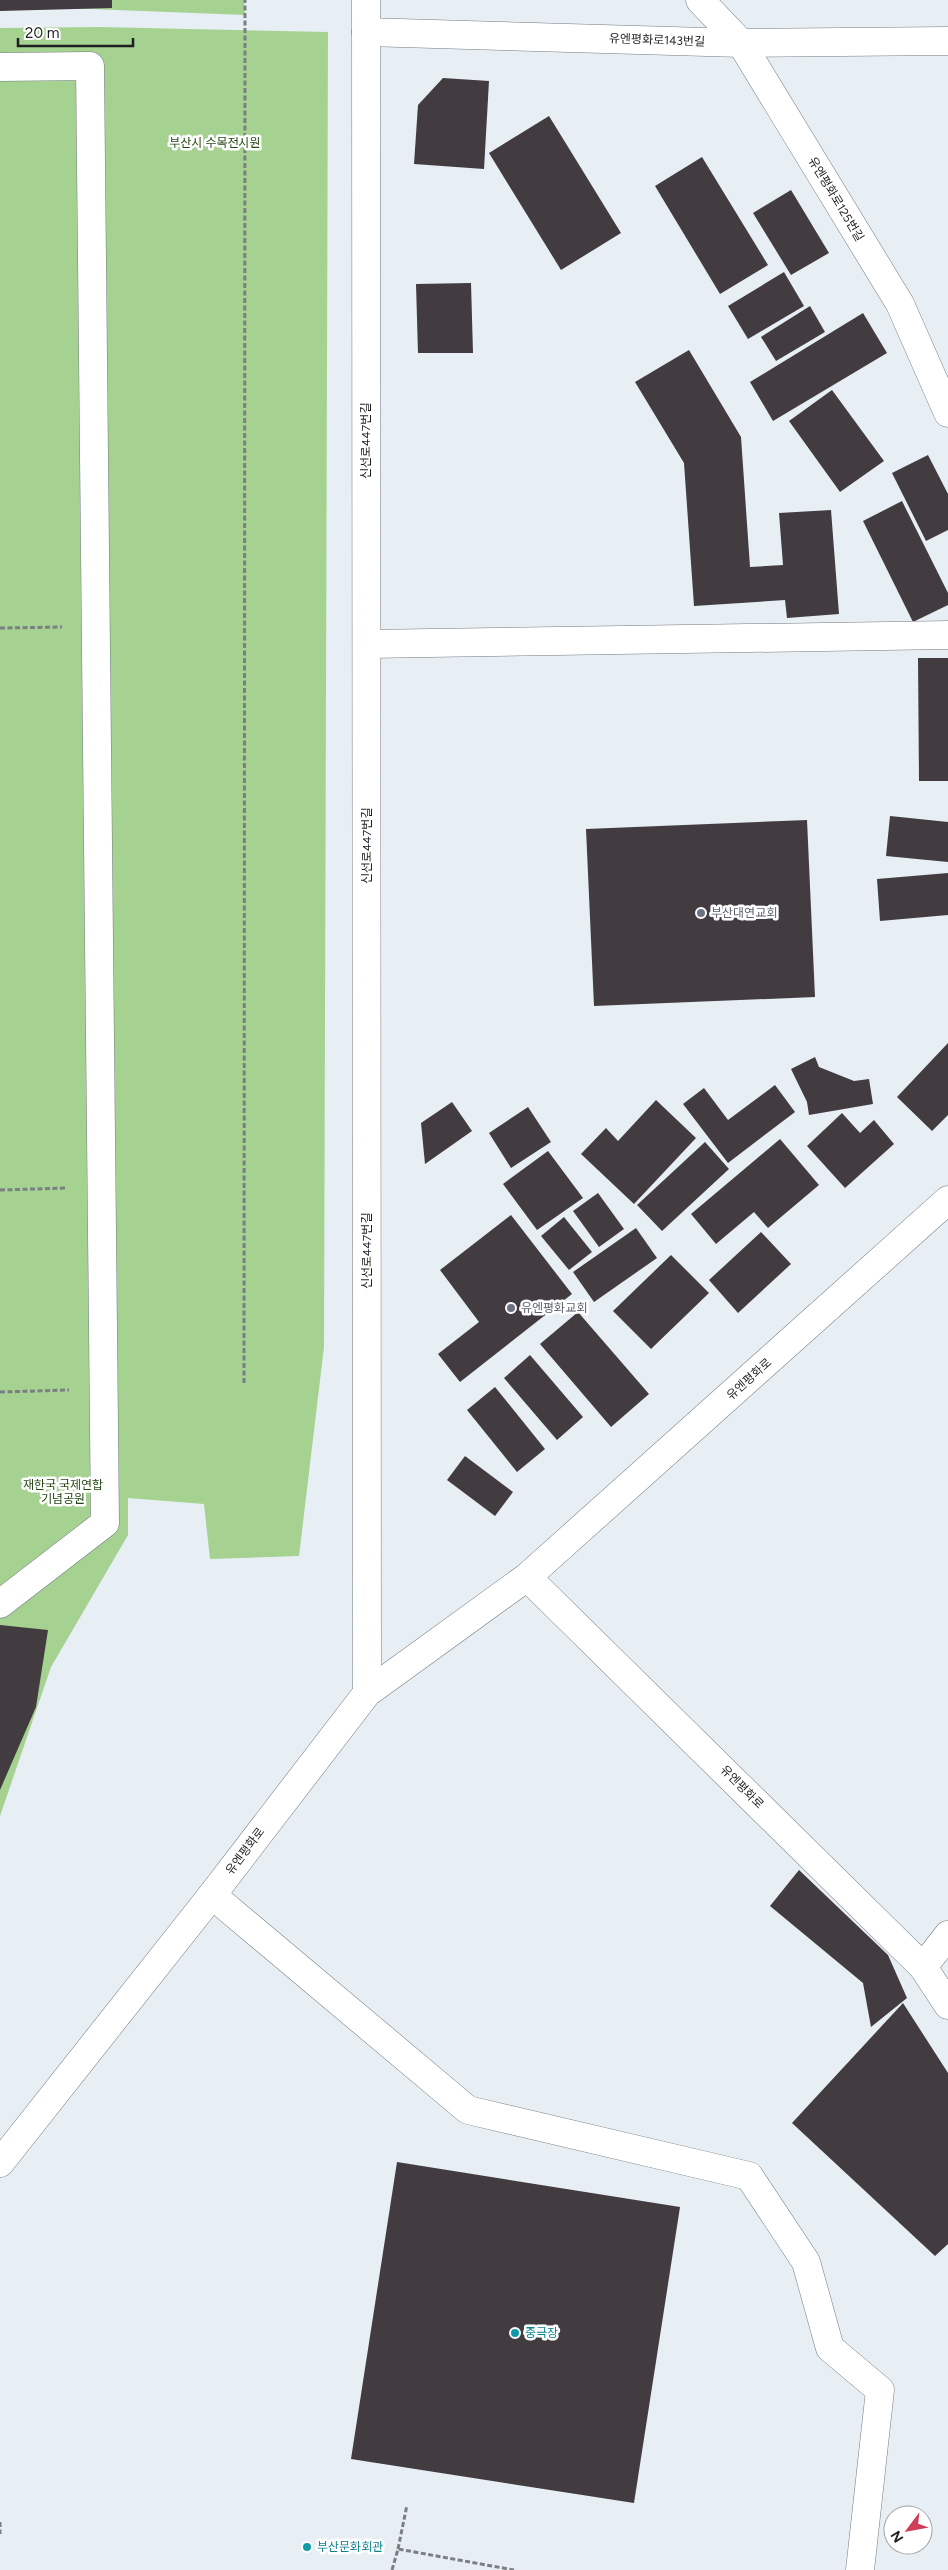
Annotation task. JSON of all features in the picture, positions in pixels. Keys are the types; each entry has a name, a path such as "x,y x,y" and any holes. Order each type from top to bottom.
{"street":[{"name":"신선로447번길","path":"366,0 366,1693"},
{"name":"유엔평화로125번길","path":"700,0 741,43 900,304 948,413"},
{"name":"유엔평화로143번길","path":"366,32 741,43 948,41"},
{"path":"0,67 90,66 105,1523 0,1604"},
{"path":"367,644 948,635"},
{"name":"유엔평화로","path":"0,2163 212,1895 366,1693 527,1578 948,1200"},
{"name":"유엔평화로","path":"527,1578 537,1584 923,1966 948,2005"},
{"path":"212,1895 468,2110 749,2176 806,2262 830,2348 880,2390 860,2570"},
{"path":"923,1966 948,1935"}],"path":[{"path":"244,1384 245,0"},
{"path":"0,628 96,627"},
{"path":"0,1190 101,1188"},
{"path":"0,1392 104,1389"},
{"path":"392,2570 407,2505"},
{"path":"0,2534 1,2523"},
{"path":"398,2548 514,2570"}],"green space":[{"path":"0,0 244,0 245,15 91,9 0,9"},
{"name":"부산시 수목전시원","path":"100,27 328,32 324,1347 299,1556 210,1559 204,1504 128,1498 128,1535 51,1667 0,1816 0,28"}],"building":[{"path":"0,0 112,0 112,8 0,11"},
{"path":"443,78 489,81 484,169 414,164 418,105"},
{"path":"549,116 621,233 561,270 489,153"},
{"path":"702,157 768,265 720,294 655,186"},
{"path":"791,190 829,253 791,275 753,213"},
{"path":"784,272 804,306 748,339 728,306"},
{"path":"471,283 473,353 418,353 416,284"},
{"path":"810,306 825,332 776,361 761,337"},
{"path":"863,313 887,353 773,421 750,382"},
{"path":"689,350 741,437 750,567 783,565 779,513 831,510 839,614 787,618 785,600 694,606 684,463 635,382"},
{"path":"832,390 884,461 840,492 789,421"},
{"path":"928,455 948,494 948,530 926,541 892,473"},
{"path":"902,501 948,593 948,605 913,622 863,521"},
{"path":"918,658 948,658 948,781 919,781"},
{"path":"890,816 948,822 948,862 886,856"},
{"name":"부산대연교회","path":"807,820 815,997 594,1006 586,829"},
{"path":"948,873 948,915 880,921 877,879"},
{"path":"948,1043 948,1115 932,1131 897,1097"},
{"path":"815,1057 819,1067 854,1081 869,1079 873,1104 809,1115 807,1102 791,1069"},
{"path":"775,1085 795,1112 728,1163 683,1104 704,1088 728,1120"},
{"path":"656,1100 696,1138 634,1204 581,1154 606,1128 618,1141"},
{"path":"452,1102 472,1131 425,1164 421,1123"},
{"path":"528,1107 551,1142 511,1168 489,1133"},
{"path":"842,1113 860,1133 874,1120 894,1144 845,1188 807,1146"},
{"path":"780,1139 819,1185 768,1228 754,1212 716,1244 691,1214"},
{"path":"705,1142 729,1169 662,1231 637,1205"},
{"path":"548,1151 583,1198 537,1230 503,1184"},
{"path":"598,1193 624,1229 599,1247 573,1211"},
{"name":"유엔평화교회","path":"511,1215 572,1294 460,1382 438,1354 479,1322 440,1270"},
{"path":"564,1217 592,1252 569,1270 541,1236"},
{"path":"636,1228 657,1258 594,1302 573,1272"},
{"path":"761,1232 791,1264 738,1313 709,1280"},
{"path":"671,1255 709,1293 651,1349 613,1311"},
{"path":"578,1312 649,1394 611,1427 540,1344"},
{"path":"530,1355 583,1417 557,1440 504,1378"},
{"path":"495,1387 545,1449 517,1472 467,1410"},
{"path":"465,1456 513,1492 495,1516 447,1480"},
{"path":"0,1625 48,1630 36,1707 0,1790"},
{"path":"799,1870 888,1955 907,1998 871,2027 863,1983 770,1906"},
{"path":"903,2003 948,2073 948,2244 935,2256 792,2123"},
{"name":"중극장","path":"397,2162 680,2207 634,2503 351,2459"}],"place":[{"name":"부산대연교회","path":"701,913"},
{"name":"유엔평화교회","path":"511,1308"},
{"name":"중극장","path":"515,2333"},
{"name":"부산문화회관","path":"307,2547"}],"park label":[{"name":"재한국 국제연합 기념공원","path":"63,1492"}]}
